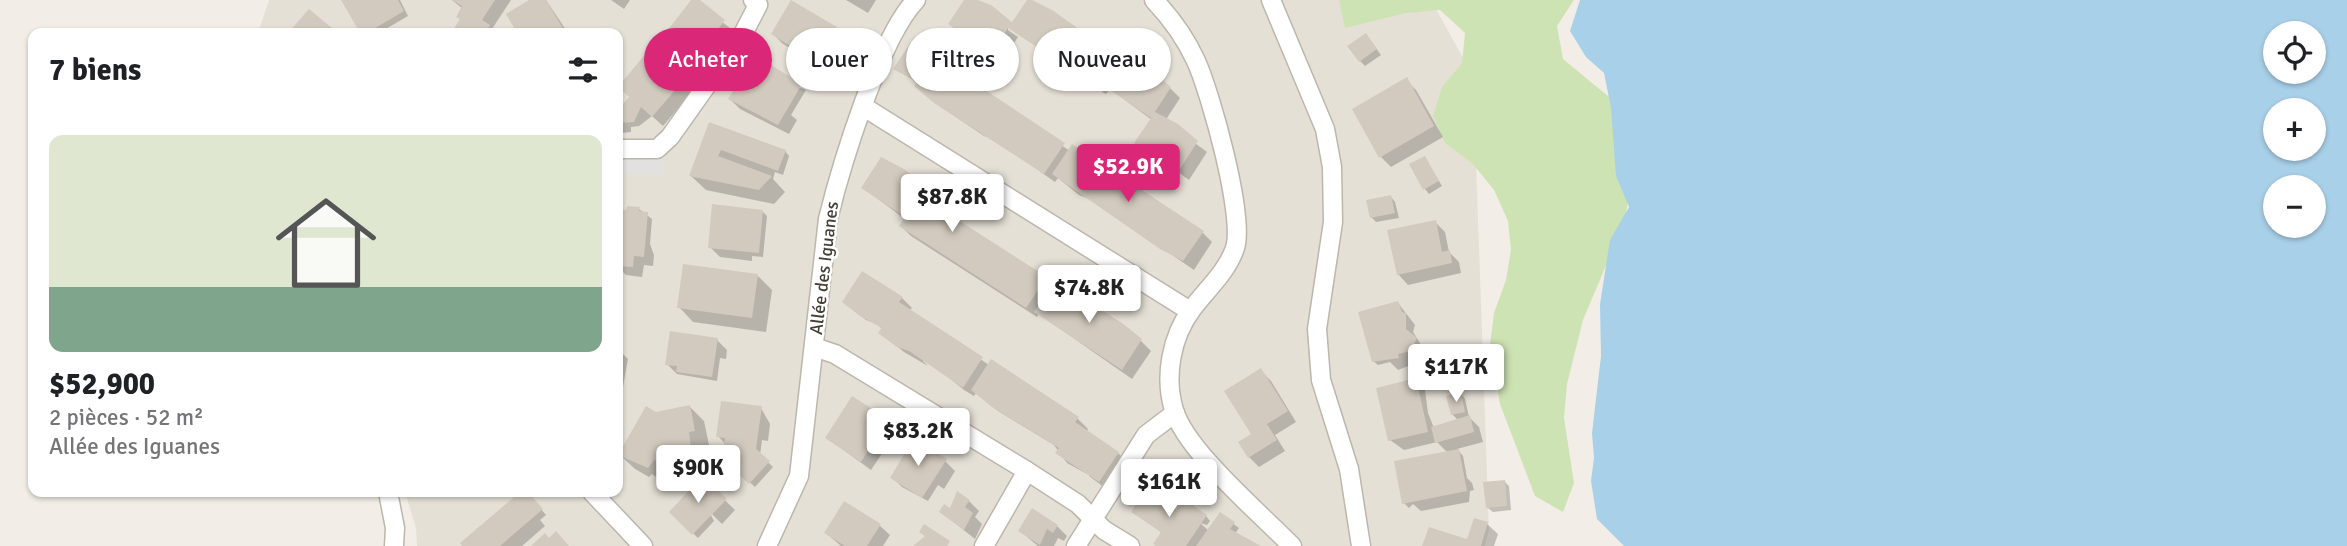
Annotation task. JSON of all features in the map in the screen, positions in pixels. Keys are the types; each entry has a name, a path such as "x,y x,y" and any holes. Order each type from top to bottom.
{"street":[{"name":"Allée des Iguanes","path":"767,546 799,476 828,219 837,183 892,35 916,0"},
{"path":"1154,0 1172,20 1196,62 1220,136 1236,220 1235,247 1219,276 1189,312 1172,347 1170,392 1175,413 1190,442 1293,546"},
{"path":"1271,0 1325,129 1332,167 1333,222 1317,329 1321,380 1349,469 1361,546"},
{"path":"623,149 657,149 670,137 743,34 756,3"},
{"path":"864,107 1189,312"},
{"path":"814,347 835,354 1027,471 1093,518 1104,530 1130,546"},
{"path":"1076,546 1146,435 1175,413"},
{"path":"984,546 1027,471"},
{"path":"389,497 395,528 394,546"},
{"path":"597,497 643,546"}],"shaded area":[{"path":"269,0 1431,0 1473,76 1489,530 1485,546 417,546 416,528 407,497 623,497 623,28 260,28"},
{"path":"623,156 663,157 663,175 623,174"}],"green space":[{"path":"1339,0 1574,0 1557,26 1563,59 1614,101 1630,190 1624,223 1583,320 1567,384 1564,418 1574,483 1563,512 1535,496 1500,404 1490,345 1494,313 1506,280 1511,250 1508,221 1494,190 1472,163 1445,143 1433,116 1442,87 1462,63 1465,33 1440,10 1406,13 1345,28"}],"water":[{"path":"1580,0 2347,0 2347,546 1624,546 1597,519 1591,481 1594,458 1592,433 1601,356 1600,304 1610,240 1629,207 1616,176 1611,108 1604,73 1586,57 1570,31"}],"building":[{"path":"341,0 398,0 404,11 375,28 357,28"},
{"path":"452,0 495,0 482,20 490,25 488,28 454,28 460,19 456,17 462,6"},
{"path":"529,0 546,0 563,28 514,28 506,14"},
{"path":"691,0 700,0 725,20 719,28 669,28"},
{"path":"791,0 837,27 786,28 786,43 772,32"},
{"path":"964,0 978,0 991,5 1012,22 1027,0 1032,0 1078,28 1033,28 1033,45 1019,35 1019,28 954,28 948,24"},
{"path":"309,9 332,28 292,28"},
{"path":"1366,33 1377,49 1359,62 1347,46"},
{"path":"906,50 906,76 893,69"},
{"path":"644,56 644,91 674,91 652,117 641,107 634,122 623,123 623,104 629,97 623,92 623,81"},
{"path":"772,66 786,74 786,91 798,91 778,125 728,99 733,91 772,91"},
{"path":"1407,77 1434,126 1379,158 1352,109"},
{"path":"920,91 987,91 1065,143 1044,174 934,103"},
{"path":"1111,91 1168,91 1155,112 1178,124 1198,141 1178,172 1134,143 1151,118"},
{"path":"709,122 786,150 778,171 721,150 718,156 772,176 759,190 689,176"},
{"path":"1072,144 1204,231 1183,261 1160,249 1052,174"},
{"path":"1425,156 1439,181 1423,190 1409,164"},
{"path":"881,157 904,169 925,186 919,195 1047,277 1026,308 899,226 905,217 861,188"},
{"path":"1391,195 1395,213 1370,218 1366,200"},
{"path":"712,204 763,210 759,253 708,248"},
{"path":"627,206 640,207 639,211 648,212 644,257 634,256 633,267 623,266 623,210 626,210"},
{"path":"1436,220 1442,252 1450,250 1452,263 1397,275 1387,230"},
{"path":"683,264 758,274 752,318 677,308"},
{"path":"862,271 903,297 899,302 983,357 963,388 909,351 897,347 878,333 882,328 842,302"},
{"path":"1055,281 1122,323 1142,339 1122,370 1034,312"},
{"path":"1398,301 1402,312 1406,313 1406,329 1417,338 1411,351 1398,354 1399,358 1372,362 1358,312"},
{"path":"670,331 718,338 712,377 676,372 677,366 665,365"},
{"path":"991,359 1079,417 1075,422 1119,452 1099,482 1055,453 1059,448 992,407 971,390"},
{"path":"1261,368 1288,411 1267,424 1277,440 1248,458 1238,442 1251,434 1224,391"},
{"path":"1416,378 1428,432 1388,441 1376,388"},
{"path":"1461,392 1465,412 1451,415 1446,396"},
{"path":"852,396 888,419 861,462 825,438"},
{"path":"721,401 762,406 756,449 770,461 749,484 722,459 725,438 716,437"},
{"path":"690,405 695,431 689,432 692,456 656,463 655,459 648,468 623,457 623,446 646,406 656,412"},
{"path":"1470,415 1474,432 1435,443 1431,427"},
{"path":"913,439 947,459 922,498 890,478"},
{"path":"1459,449 1467,491 1402,504 1394,461"},
{"path":"703,476 727,499 692,535 669,512"},
{"path":"1505,480 1507,506 1486,508 1483,482"},
{"path":"1148,486 1164,497 1160,502 1167,507 1169,505 1176,510 1184,499 1207,515 1186,546 1156,546 1153,544 1161,532 1131,512"},
{"path":"957,491 970,500 965,507 973,513 964,530 939,512 944,504 950,508"},
{"path":"514,497 532,497 543,509 500,546 462,546 460,543"},
{"path":"844,501 881,524 867,546 845,546 824,533"},
{"path":"1032,508 1058,525 1053,533 1047,529 1040,545 1018,531"},
{"path":"1220,512 1235,522 1230,529 1261,546 1196,546"},
{"path":"1474,518 1488,522 1481,546 1422,546 1429,527 1467,539"},
{"path":"924,524 950,541 947,546 913,546 925,536 919,532"},
{"path":"556,531 569,546 531,546 545,533 549,538"}]}
